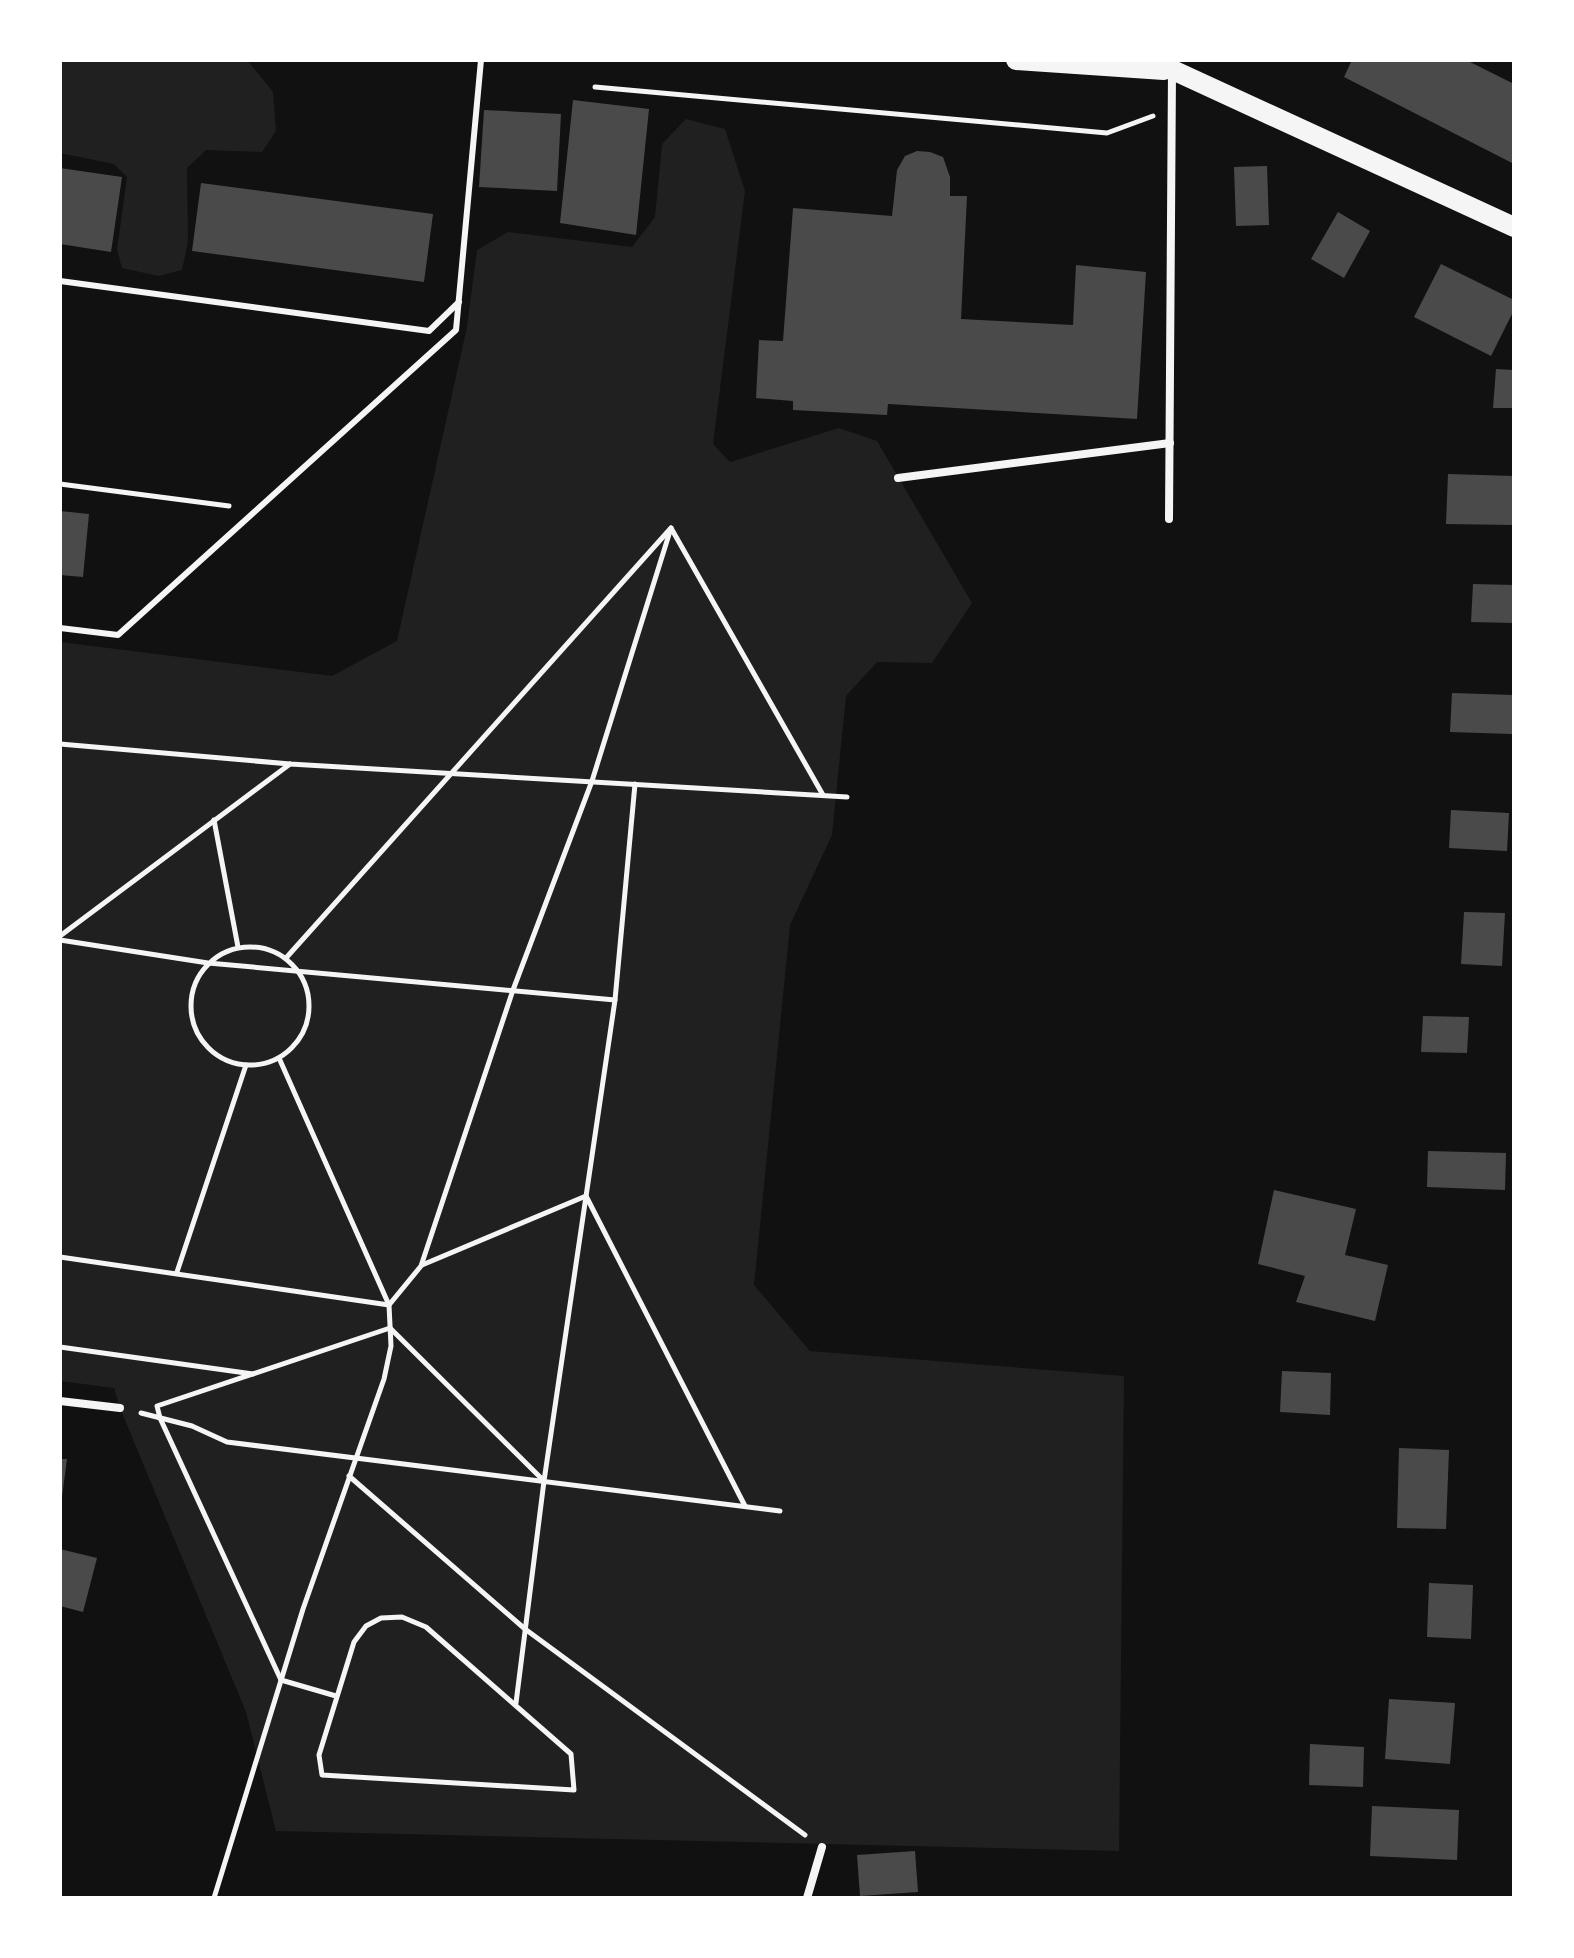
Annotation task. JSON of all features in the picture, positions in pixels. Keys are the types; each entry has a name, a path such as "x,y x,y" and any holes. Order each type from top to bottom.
{"main road":[{"path":"1016,60 1167,65"},
{"path":"1151,60 1514,227"}],"street":[{"path":"1167,65 1172,108 1169,519"},
{"path":"898,478 1170,443"},
{"path":"60,1401 120,1408"},
{"path":"807,1898 822,1847"}],"lane":[{"path":"60,628 118,635 456,330 481,60"},
{"path":"60,281 429,331 459,302"}],"path":[{"path":"595,87 1107,133 1172,108"},
{"path":"60,484 256,510"},
{"path":"286,958 671,528"},
{"path":"389,1305 421,1266 513,990 592,781 671,528"},
{"path":"671,528 823,795"},
{"path":"60,744 290,764 847,797"},
{"path":"60,938 290,764"},
{"path":"516,1703 544,1481 615,1000 635,784"},
{"path":"214,820 238,947"},
{"path":"60,938 208,963 615,1000"},
{"path":"238,947 271,950 286,958 307,985 309,1019 298,1041 279,1058 263,1064 229,1062 214,1054 202,1041 190,1010 198,977 208,963 221,953 238,947"},
{"path":"214,1898 281,1680 384,1379 391,1346 389,1305 279,1058"},
{"path":"177,1272 246,1065"},
{"path":"421,1266 586,1196"},
{"path":"586,1196 745,1507"},
{"path":"60,1257 389,1305"},
{"path":"390,1328 544,1481"},
{"path":"336,1696 281,1680 157,1406 390,1328"},
{"path":"60,1347 254,1374"},
{"path":"120,1408 192,1426 227,1442 780,1511"},
{"path":"349,1476 525,1629 822,1847"},
{"path":"402,1617 426,1627 571,1754 574,1790 322,1775 319,1755 336,1696 354,1642 366,1626 381,1618 402,1617"}],"shaded area":[{"path":"60,60 247,60 273,92 276,131 262,152 206,150 187,168 188,242 182,270 158,276 122,268 117,250 127,177 114,164 60,153"},
{"path":"686,119 725,129 745,191 713,444 730,462 839,428 877,441 972,603 932,663 877,662 846,696 832,835 790,925 754,1285 810,1351 1124,1376 1119,1851 276,1831 246,1712 114,1388 60,1381 60,642 332,676 397,641 467,327 477,250 508,232 632,247 655,217 662,144"}],"building":[{"path":"1352,60 1466,60 1514,84 1514,164 1344,77"},
{"path":"573,100 649,109 636,235 560,223"},
{"path":"484,110 561,114 557,191 479,187"},
{"path":"917,151 943,157 950,177 950,196 967,196 961,319 1073,325 1076,265 1146,272 1137,419 888,404 887,415 793,410 793,401 756,398 759,340 783,341 793,208 892,216 897,170 905,156"},
{"path":"1267,166 1269,225 1236,226 1234,167"},
{"path":"60,168 122,177 111,252 60,244"},
{"path":"201,183 433,214 424,282 192,251"},
{"path":"1338,212 1370,231 1344,278 1311,259"},
{"path":"1441,264 1514,300 1514,310 1491,356 1414,317"},
{"path":"1496,369 1514,370 1514,408 1493,408"},
{"path":"1448,474 1514,476 1513,525 1446,524"},
{"path":"60,511 89,514 83,577 60,575"},
{"path":"1473,584 1514,585 1514,623 1471,622"},
{"path":"1452,693 1514,695 1512,734 1450,732"},
{"path":"1451,810 1509,813 1507,851 1449,848"},
{"path":"1464,912 1505,913 1502,966 1461,964"},
{"path":"1423,1016 1469,1017 1467,1053 1421,1052"},
{"path":"1428,1151 1506,1153 1505,1190 1427,1187"},
{"path":"1274,1190 1356,1209 1345,1255 1388,1265 1375,1321 1296,1302 1305,1276 1258,1264"},
{"path":"1282,1371 1331,1373 1330,1415 1280,1412"},
{"path":"1399,1448 1449,1450 1446,1529 1397,1528"},
{"path":"60,1459 67,1459 62,1497 60,1497"},
{"path":"60,1549 97,1558 83,1612 60,1606"},
{"path":"1429,1583 1473,1585 1471,1639 1427,1637"},
{"path":"1389,1699 1455,1703 1450,1764 1385,1759"},
{"path":"1310,1744 1364,1747 1363,1787 1309,1785"},
{"path":"1372,1806 1459,1810 1457,1860 1370,1856"},
{"path":"915,1851 918,1892 860,1896 857,1855"}]}
